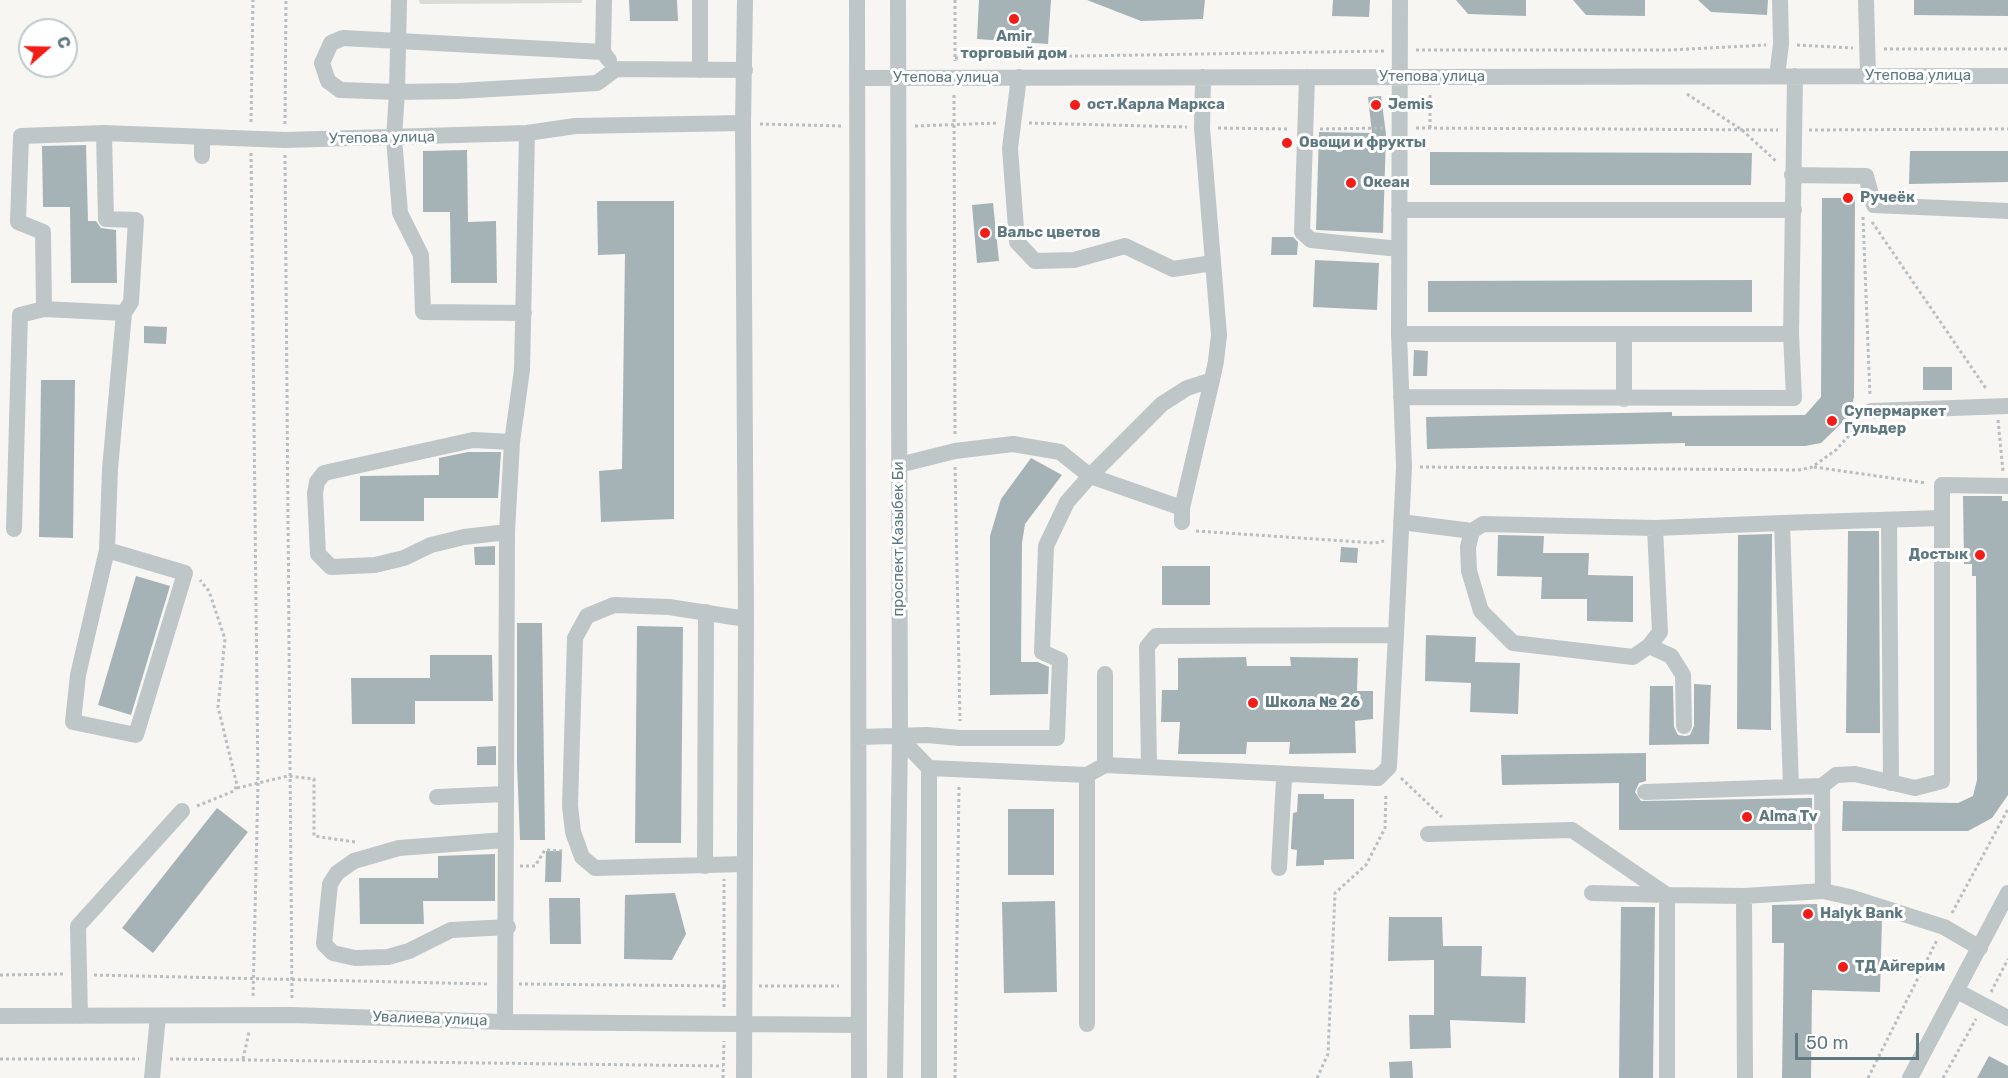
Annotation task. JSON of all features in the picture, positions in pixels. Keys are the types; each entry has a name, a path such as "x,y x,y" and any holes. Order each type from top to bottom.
{"street":[{"path":"399,0 394,138 400,213 421,255 423,312 524,313"},
{"path":"604,0 603,52 616,69"},
{"path":"700,0 700,70"},
{"path":"744,1078 746,619 742,123 745,0"},
{"path":"857,0 859,1078"},
{"name":"проспект Казыбек Би","path":"895,1078 900,738 898,0"},
{"path":"900,738 929,768 1087,775 1105,765 1291,774 1384,772 1396,635 1404,466 1399,334 1400,0"},
{"path":"1777,76 1781,44 1780,0"},
{"path":"1866,0 1868,76"},
{"path":"603,52 398,43 343,38 331,43 322,63 328,81 340,90 397,92 458,92 597,83 616,69 745,70"},
{"path":"1401,397 1794,398 1791,334 1795,76"},
{"name":"Утепова улица","path":"857,78 2008,76"},
{"path":"1019,77 1010,148 1017,242 1035,261 1074,260 1125,246 1173,269 1214,263"},
{"path":"899,465 955,451 1013,444 1060,452 1090,476 1182,515 1212,380 1219,335 1202,128 1203,77"},
{"path":"1306,77 1302,232 1311,240 1399,249"},
{"name":"Утепова улица","path":"44,309 43,232 18,222 21,136 104,133 285,140 527,133 575,126 742,123"},
{"path":"104,133 106,219 136,220 131,302 124,313 110,469 108,550 78,675 73,722 136,735 185,573 108,550"},
{"path":"505,1022 508,927 506,865 507,532 512,442 522,370 527,133"},
{"path":"201,156 202,137"},
{"path":"1792,175 1866,176 1874,205 2008,211"},
{"path":"1399,210 1794,210"},
{"path":"14,529 20,315 44,309 124,313"},
{"path":"1399,334 1624,336 1791,334"},
{"path":"1624,336 1624,399"},
{"path":"859,737 900,738 927,735 960,738 1057,738 1060,660 1042,652 1046,546 1067,502 1090,476 1162,404 1186,388 1212,380"},
{"path":"1871,411 2002,406"},
{"path":"507,532 464,537 431,545 404,558 375,565 331,567 318,554 315,493 317,482 324,473 473,440 512,442"},
{"path":"1645,792 1822,786 1836,775 1855,774 1915,788 1942,781 1942,485 2006,486"},
{"path":"1401,522 1472,531 1483,524 1655,528 1941,519"},
{"path":"1889,520 1892,783"},
{"path":"1782,523 1791,787"},
{"path":"1472,531 1468,547 1469,571 1481,611 1513,643 1632,657 1649,645 1660,632 1655,528"},
{"path":"745,864 595,868 582,857 573,832 570,806 575,638 587,616 614,605 669,606 746,619"},
{"path":"705,866 706,612"},
{"path":"1149,767 1147,647 1156,636 1396,635"},
{"path":"1649,645 1671,656 1683,675 1684,726"},
{"path":"1105,674 1105,765"},
{"path":"928,1078 929,768"},
{"path":"1279,868 1284,778 1291,774"},
{"path":"1087,775 1087,1024"},
{"path":"1822,786 1823,891"},
{"path":"437,797 506,794"},
{"path":"80,1016 78,927 182,811"},
{"path":"1428,834 1572,830 1667,895"},
{"path":"506,840 399,848 354,861 337,873 330,884 324,944 333,953 355,958 388,957 409,951 451,930 508,927"},
{"path":"1592,893 1744,896 1823,891 1850,897 1944,927 1980,948"},
{"path":"1910,1078 2008,893"},
{"path":"1667,895 1667,1078"},
{"path":"1744,896 1745,1078"},
{"path":"1957,991 2008,1018"},
{"name":"Увалиева улица","path":"0,1016 292,1015 505,1022 743,1022 859,1025"},
{"path":"152,1078 152,1059 158,1016"}],"path":[{"path":"243,1059 252,1016 254,980 258,783 251,137 253,0"},
{"path":"285,0 288,776 292,1015"},
{"path":"955,0 953,125 955,451 960,738"},
{"path":"955,58 1400,50 1670,50 1781,44 1866,49 2008,49"},
{"path":"1680,90 1742,130 1792,175"},
{"path":"1430,91 1430,128"},
{"path":"898,127 1012,122 1306,129 2008,129"},
{"path":"742,123 857,126"},
{"path":"1812,467 1836,450 1871,411 1863,208 1979,378"},
{"path":"2002,406 2006,486"},
{"path":"1404,466 1799,470 1812,467 1942,485"},
{"path":"1182,515 1191,530 1375,543 1385,541 1401,522"},
{"path":"185,573 198,577 209,591 225,639 218,707 237,788"},
{"path":"955,1078 959,769"},
{"path":"1384,772 1459,833"},
{"path":"1317,1078 1328,1054 1335,893 1366,865 1385,828 1388,795 1384,772"},
{"path":"182,811 237,788 288,776 316,781 315,838 363,843"},
{"path":"1868,1078 1944,927 2008,809"},
{"path":"506,865 535,866 545,850 580,852"},
{"path":"723,1078 724,864"},
{"path":"1943,1078 2008,959"},
{"path":"0,975 80,974 291,981 506,984 839,986"},
{"path":"0,1059 243,1059 723,1066"}],"shaded area":[{"path":"419,0 582,0 582,3 420,4"}],"building":[{"path":"629,0 677,0 678,21 630,21"},
{"name":"Amir торговый дом","path":"979,0 1051,0 1048,44 977,39"},
{"path":"1087,0 1205,0 1203,19 1141,21"},
{"path":"1333,0 1370,0 1369,17 1332,16"},
{"path":"1456,0 1526,0 1526,16 1468,14"},
{"path":"1573,0 1645,0 1645,16 1586,15"},
{"path":"1698,0 1768,0 1767,15 1711,12"},
{"path":"1914,0 2008,0 2008,16 1914,15"},
{"name":"Океан","path":"1381,96 1386,134 1383,233 1316,230 1319,132 1372,133 1368,97"},
{"path":"86,145 88,221 96,221 101,228 116,230 117,283 71,283 70,207 43,207 42,146"},
{"path":"467,150 468,222 496,221 497,283 451,283 450,212 423,212 423,151"},
{"path":"1910,151 2008,151 2008,182 1909,184"},
{"path":"1430,152 1752,153 1751,185 1430,185"},
{"path":"1822,198 1855,198 1854,397 1850,415 1821,443 1805,446 1685,446 1685,443 1427,449 1426,417 1672,412 1672,416 1805,415 1821,397"},
{"path":"597,201 674,201 674,519 601,522 599,471 622,469 625,254 598,255"},
{"name":"Вальс цветов","path":"993,203 999,261 977,263 972,205"},
{"path":"1272,237 1293,237 1298,242 1297,255 1271,255"},
{"path":"1315,260 1379,263 1377,310 1313,307"},
{"path":"1752,280 1752,312 1428,312 1428,281"},
{"path":"144,326 167,327 166,344 144,343"},
{"path":"1414,350 1428,351 1427,376 1413,376"},
{"path":"1923,367 1952,367 1952,390 1923,390"},
{"path":"41,380 75,380 73,538 39,537"},
{"path":"468,452 501,452 498,498 424,498 424,521 360,521 360,476 439,475 439,458"},
{"path":"1031,458 1062,475 1025,524 1022,543 1021,662 1038,662 1049,667 1048,694 990,695 990,536 1001,499"},
{"path":"1963,496 2002,496 2002,501 2008,501 2008,795 1992,818 1968,831 1842,831 1843,801 1958,803 1973,796 1977,780 1976,576 1972,576 1972,564 1964,564"},
{"path":"1848,531 1879,531 1880,733 1846,733"},
{"path":"1772,534 1771,730 1737,729 1738,535"},
{"path":"1498,535 1544,536 1543,553 1589,553 1588,575 1633,576 1633,622 1587,621 1587,599 1541,599 1542,577 1497,576"},
{"path":"495,546 495,565 475,565 474,547"},
{"path":"1341,547 1358,548 1357,563 1340,562"},
{"path":"1162,566 1210,566 1210,605 1162,605"},
{"path":"136,576 170,586 131,715 98,705"},
{"path":"517,623 542,623 545,840 520,840 517,764"},
{"path":"637,626 683,627 681,843 635,843"},
{"path":"1426,635 1476,637 1475,662 1520,663 1518,714 1470,712 1471,683 1425,681"},
{"path":"430,655 492,655 493,701 415,701 415,724 352,724 351,678 430,678"},
{"path":"1246,657 1247,666 1291,666 1290,657 1358,658 1357,691 1373,691 1373,719 1355,721 1356,753 1289,754 1290,742 1247,742 1246,754 1178,754 1180,722 1161,722 1162,690 1178,690 1178,658"},
{"path":"1694,684 1711,685 1709,744 1649,745 1650,686 1673,686 1674,727 1678,735 1685,736 1690,735 1694,726"},
{"path":"496,746 496,765 477,765 477,747"},
{"path":"1646,753 1646,781 1639,783 1635,792 1641,801 1812,798 1812,830 1619,830 1619,783 1502,785 1501,755"},
{"path":"1298,794 1324,794 1324,799 1354,799 1354,859 1324,860 1324,865 1296,866 1297,850 1291,849 1291,846 1293,813 1297,812"},
{"path":"217,808 248,832 153,953 122,928"},
{"path":"1008,809 1054,809 1054,875 1008,875"},
{"path":"546,851 562,851 561,882 545,882"},
{"path":"495,854 495,901 423,901 424,924 360,924 359,878 438,878 438,856"},
{"path":"675,893 686,934 672,960 624,959 625,895"},
{"path":"549,898 580,898 581,944 550,944"},
{"path":"1055,901 1057,992 1004,993 1002,902"},
{"path":"1817,904 1818,918 1882,919 1880,992 1812,990 1811,1078 1782,1078 1784,943 1772,943 1772,905"},
{"path":"1621,907 1655,907 1653,1078 1619,1078"},
{"path":"1389,917 1442,917 1443,946 1482,946 1481,976 1526,977 1525,1023 1450,1020 1451,1048 1410,1049 1409,1015 1434,1015 1434,960 1388,961"},
{"path":"1989,1056 2008,1066 2008,1078 1977,1078"},
{"path":"1412,1061 1413,1078 1390,1078 1389,1062"}],"place":[{"name":"Amir торговый дом","path":"1014,19"},
{"name":"ост.Карла Маркса","path":"1075,105"},
{"name":"Jemis","path":"1376,105"},
{"name":"Овощи и фрукты","path":"1287,143"},
{"name":"Океан","path":"1351,183"},
{"name":"Ручеёк","path":"1848,198"},
{"name":"Вальс цветов","path":"985,233"},
{"name":"Супермаркет Гульдер","path":"1832,421"},
{"name":"Достык","path":"1980,555"},
{"name":"Школа № 26","path":"1253,703"},
{"name":"Alma Tv","path":"1747,817"},
{"name":"Halyk Bank","path":"1808,914"},
{"name":"ТД Айгерим","path":"1843,967"}]}
